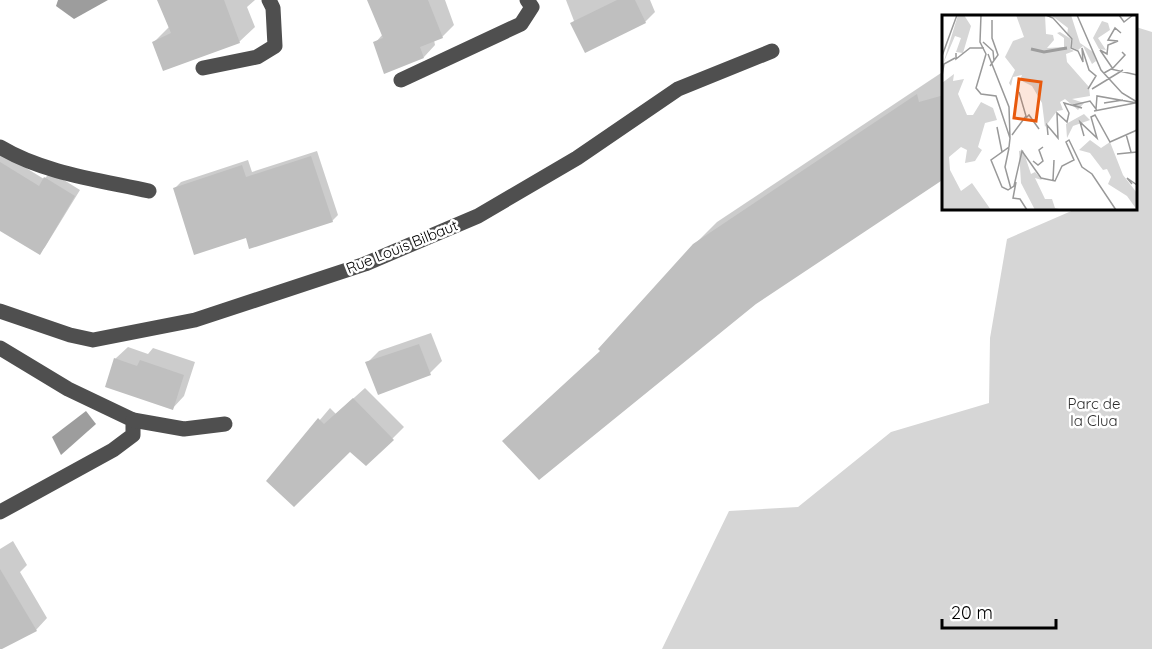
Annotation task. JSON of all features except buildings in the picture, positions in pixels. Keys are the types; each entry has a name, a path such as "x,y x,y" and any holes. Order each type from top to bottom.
{"street":[{"path":"203,68 257,57 275,46 273,8 269,0"},
{"path":"401,80 521,24 532,7 527,0"},
{"name":"Rue Louis Bilbaut","path":"0,311 70,335 93,340 195,320 365,264 478,216 577,158 678,89 772,51"},
{"path":"0,147 20,159 149,191"},
{"path":"0,348 68,389 133,420 184,429 225,424"},
{"path":"0,512 113,450 133,435 133,420"}],"green space":[{"name":"Parc de la Clua","path":"1137,27 1152,32 1152,649 662,649 729,511 798,507 891,432 989,403 990,338 1007,239 1074,210 1137,210"}],"shaded area":[{"path":"58,0 108,0 74,19 56,6"},
{"path":"86,411 96,424 61,455 52,437"}]}
